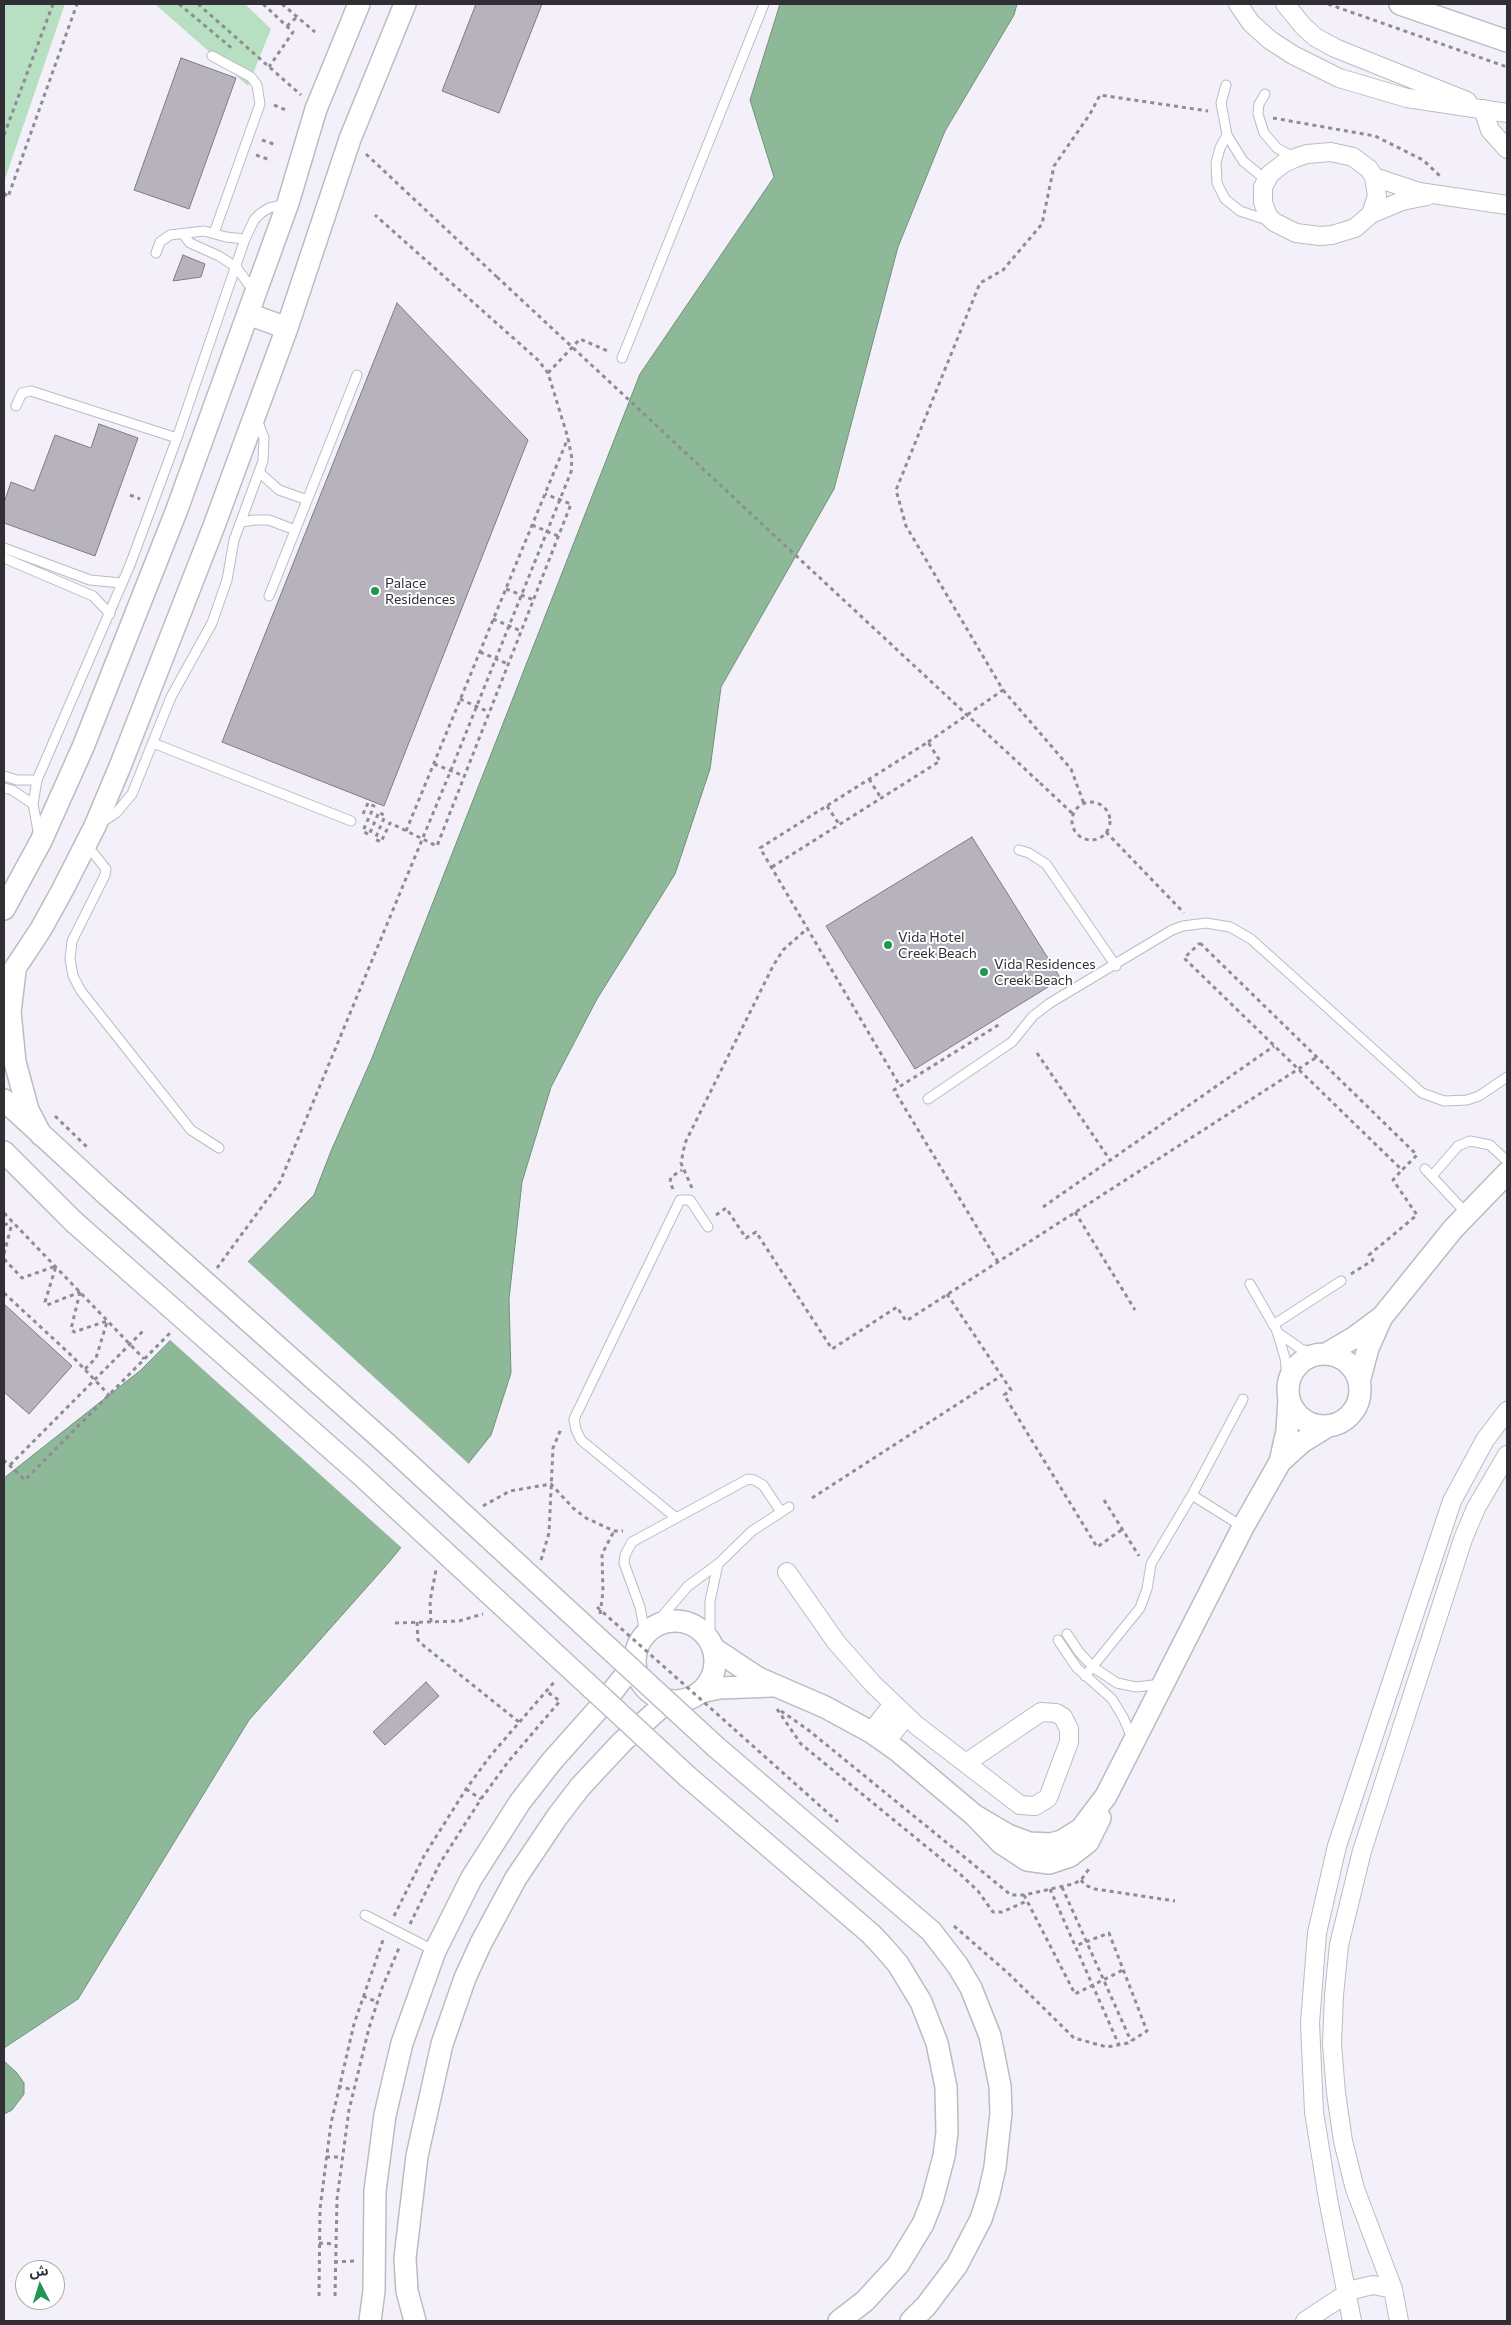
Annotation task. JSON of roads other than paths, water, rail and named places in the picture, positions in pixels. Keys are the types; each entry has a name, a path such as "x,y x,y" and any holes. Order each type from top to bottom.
{"street":[{"path":"4,909 40,841 83,747 172,521 288,203 316,109 359,4"},
{"path":"4,985 41,929 90,835 136,728 287,328 350,139 405,4"},
{"path":"1238,4 1251,23 1270,40 1293,55 1339,78 1407,98 1507,113"},
{"path":"1285,4 1315,37 1335,48 1483,109 1490,130 1507,149"},
{"path":"1400,4 1507,41"},
{"path":"1371,214 1377,196 1374,177 1362,162 1344,153 1319,152 1295,158 1276,168 1266,180 1263,202 1268,216 1274,222 1296,233 1320,236 1332,235 1355,228 1371,214 1402,201 1434,195"},
{"path":"1374,177 1403,188 1434,195 1507,205"},
{"path":"252,304 287,328"},
{"path":"17,963 10,1012 15,1062 28,1110 41,1135"},
{"path":"4,1100 107,1195 387,1444 716,1747 931,1931 958,1966 974,1996 990,2036 1000,2086 1001,2113 995,2167 981,2220 957,2265 932,2300 911,2321"},
{"path":"7,1158 74,1222 360,1474 688,1777 871,1934 898,1964 918,1995 937,2043 946,2086 947,2133 942,2164 932,2201 923,2224 898,2265 865,2301 839,2321"},
{"path":"775,1696 712,1644 701,1630 690,1624 677,1621 663,1622 648,1630 636,1647 634,1664 639,1681 651,1694 668,1701 680,1702 701,1692 719,1688 775,1696 825,1707 878,1737 974,1815 992,1835 1017,1855 1027,1860 1049,1863 1070,1856 1088,1842 1099,1821 1106,1796 1162,1684 1243,1528 1280,1462 1287,1431 1291,1376 1302,1362 1323,1355 1355,1338 1382,1317 1467,1214 1507,1173"},
{"path":"1359,1382 1368,1348 1382,1317"},
{"path":"1280,1462 1302,1442 1328,1426 1347,1418 1354,1411 1360,1392 1356,1373 1344,1360 1323,1355"},
{"path":"1289,1392 1293,1408 1308,1422 1328,1426"},
{"path":"1352,2321 1345,2293 1321,2156 1310,2068 1312,1978 1322,1909 1337,1846 1354,1791 1452,1501 1485,1440 1507,1411"},
{"path":"1399,2321 1393,2289 1355,2189 1343,2141 1337,2103 1332,2044 1334,1994 1339,1946 1362,1851 1463,1539 1476,1508 1507,1454"},
{"path":"787,1572 836,1642 899,1710 1014,1801 1027,1806 1035,1806 1042,1803 1052,1791 1069,1742 1070,1729 1063,1717 1056,1713 1041,1712 966,1763"},
{"path":"701,1692 714,1672 712,1644"},
{"path":"370,2321 374,2291 375,2191 385,2115 402,2043 435,1951 471,1879 520,1802 634,1664"},
{"path":"415,2321 407,2292 405,2258 417,2156 440,2053 465,1978 485,1935 516,1878 557,1817 580,1787 622,1742 668,1701"},
{"path":"878,1737 899,1710"},
{"path":"1305,2321 1345,2293 1373,2285 1393,2289"}],"lane":[{"path":"622,358 764,4"},
{"path":"212,56 251,77 257,85 260,104 214,233"},
{"path":"1226,85 1221,104 1221,113 1227,135 1243,161 1266,180"},
{"path":"1265,94 1259,104 1258,114 1264,133 1277,148 1295,158"},
{"path":"1227,135 1220,148 1216,163 1217,183 1225,200 1240,211 1274,222"},
{"path":"40,841 33,804 37,780 122,583 177,438 245,239 254,220 261,213 269,208 288,203"},
{"path":"156,253 160,242 170,235 197,231 245,239"},
{"path":"183,234 190,243 219,256 236,267 252,304"},
{"path":"269,596 357,375"},
{"path":"16,406 22,393 31,391 177,438"},
{"path":"219,1148 191,1130 81,991 73,976 70,959 72,941 106,875 106,869 90,835 116,812 132,794 178,680 206,638 227,580 234,540 262,461 264,438 255,416"},
{"path":"259,472 279,490 307,500"},
{"path":"241,522 269,520 295,530"},
{"path":"4,548 90,580 122,583"},
{"path":"4,558 93,596 110,614"},
{"path":"153,743 351,821"},
{"path":"4,779 37,780"},
{"path":"4,788 12,790 33,804"},
{"path":"1019,850 1029,853 1046,864 1116,966"},
{"path":"928,1099 1012,1042 1041,1009 1116,966 1172,930 1206,923 1230,927 1252,939 1422,1093 1444,1101 1467,1100 1489,1090 1507,1077"},
{"path":"1467,1214 1428,1172 1458,1146 1470,1141 1490,1145 1507,1161"},
{"path":"675,1517 581,1440 576,1430 574,1419 680,1200 690,1200 710,1222"},
{"path":"1275,1328 1341,1280"},
{"path":"1250,1284 1275,1328 1285,1358 1289,1392"},
{"path":"1275,1328 1292,1344 1323,1355"},
{"path":"1085,1676 1140,1608 1147,1589 1149,1571 1154,1558 1192,1495 1243,1399"},
{"path":"748,1479 763,1485 785,1510 752,1531 718,1564 688,1586 648,1630 624,1563 624,1555 632,1542 675,1517 748,1479"},
{"path":"1192,1495 1243,1528"},
{"path":"712,1644 710,1602 718,1564"},
{"path":"1067,1634 1078,1652 1106,1677 1126,1686 1162,1684"},
{"path":"1058,1640 1070,1659 1085,1676 1105,1691 1118,1707 1134,1743"},
{"path":"365,1915 435,1951"}],"place":[{"name":"Palace Residences","path":"375,591"},
{"name":"Vida Hotel Creek Beach","path":"888,945"},
{"name":"Vida Residences Creek Beach","path":"984,972"}]}
